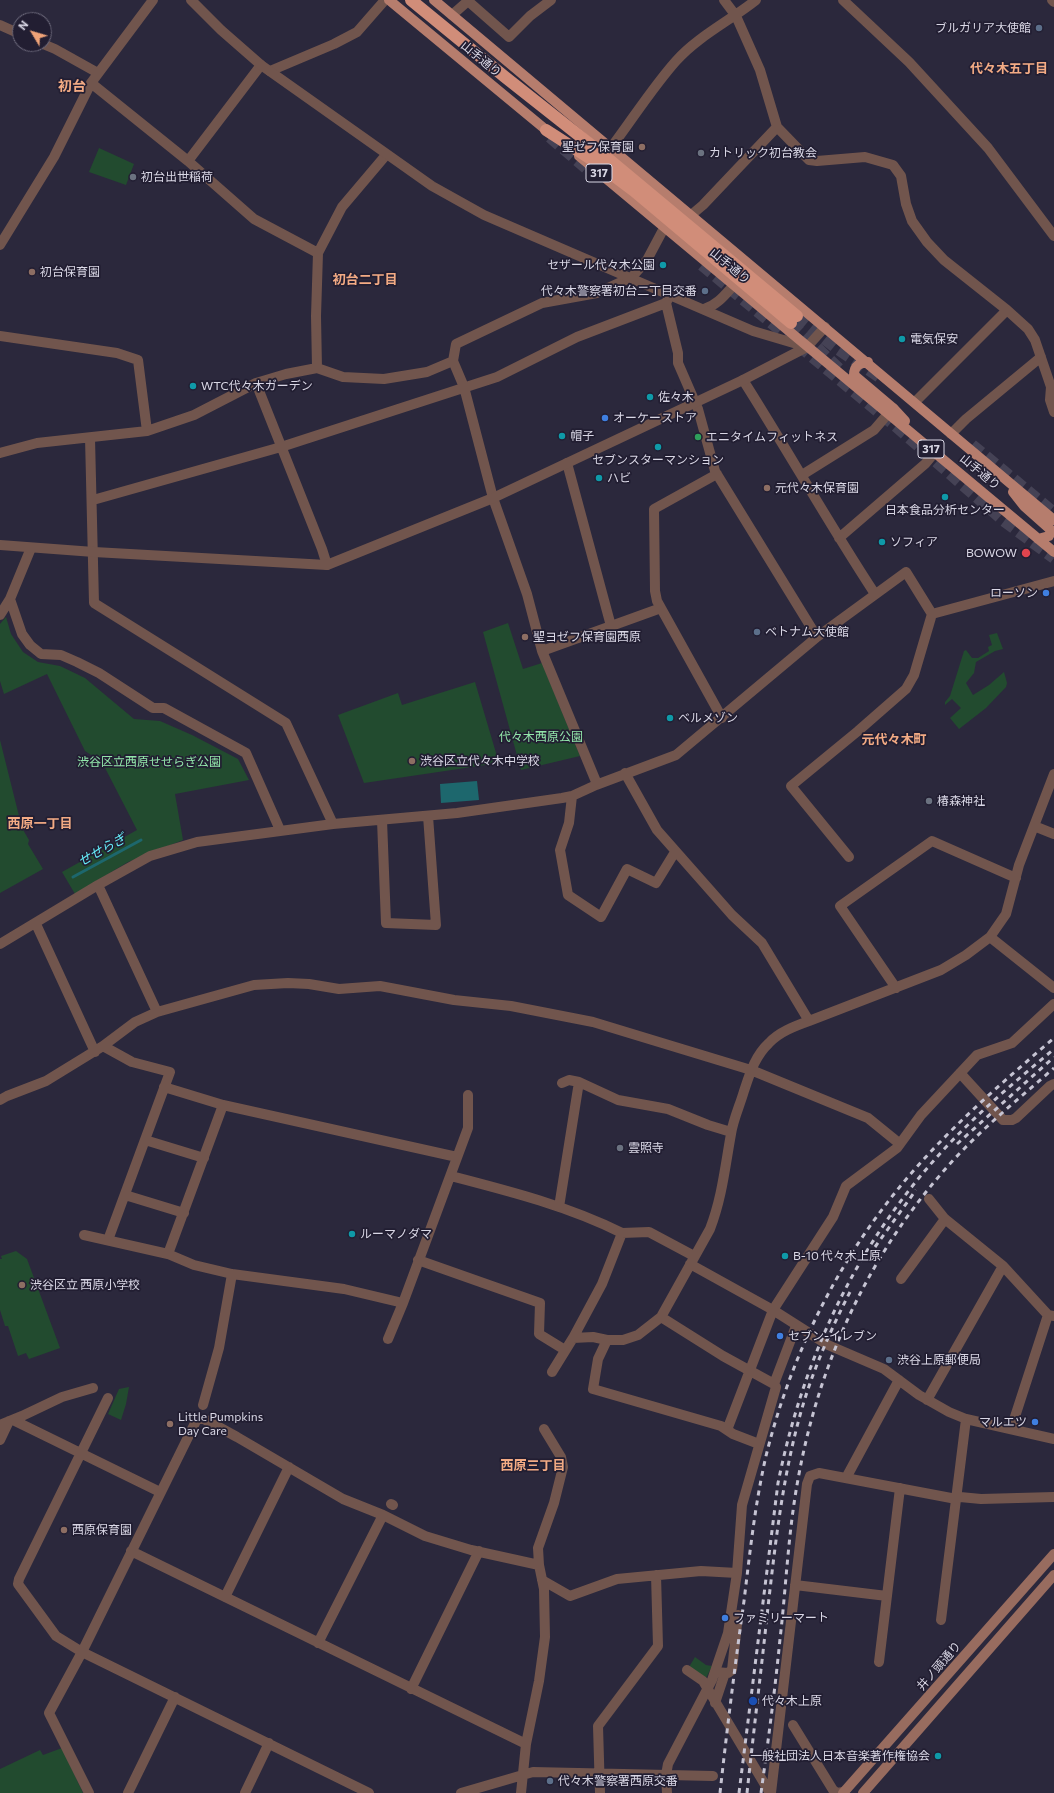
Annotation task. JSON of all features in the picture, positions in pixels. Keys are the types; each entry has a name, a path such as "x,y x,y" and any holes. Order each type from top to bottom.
{"highway":[{"path":"411,0 488,64 605,156 794,319 634,191 594,161 546,130"}],"main road":[{"name":"山手通り","path":"389,0 807,347 891,411 924,444 1054,552"},
{"name":"山手通り","path":"434,0 690,216 868,362 1054,520"},
{"path":"868,362 855,367 854,375 891,411"},
{"path":"997,471 1024,506 1050,527 1051,530 1049,536 1038,539"},
{"name":"井ノ頭通り","path":"843,1793 1054,1554"},
{"path":"863,1793 1054,1575"}],"street":[{"path":"0,245 54,157 91,83 153,0"},
{"path":"191,0 221,30 261,65 386,155 432,186 484,215 632,278 668,299 704,309 768,336 807,347"},
{"path":"270,71 334,44 357,32 386,0"},
{"path":"452,15 468,1 509,36 550,0"},
{"path":"724,0 736,16 760,70 777,127 809,160 817,161 865,157 893,165 901,176 906,204 912,221 927,242 944,260 1008,310 1028,329 1035,340 1053,386 1050,400 1054,412"},
{"path":"610,149 676,60 701,39 736,16 756,0"},
{"path":"843,0 909,62 988,148 1054,236"},
{"path":"0,25 12,30"},
{"path":"52,48 98,73"},
{"path":"188,161 261,65"},
{"path":"91,83 188,161 254,219 318,253"},
{"path":"690,216 703,205 777,127"},
{"path":"317,368 316,316 318,253 342,207 386,155"},
{"path":"597,784 542,651 527,594 493,498 464,387 453,361 456,344 542,303 597,293 632,278 647,260 664,228"},
{"path":"704,309 713,306 733,286"},
{"path":"93,500 281,447 497,377 577,337 668,299"},
{"path":"668,299 678,353 678,363 695,402 717,474 817,637"},
{"path":"915,402 1008,310"},
{"path":"0,545 94,552 327,565 493,498 743,380 807,347 825,327"},
{"path":"0,336 117,353 138,360 147,431"},
{"path":"952,434 966,419 1041,357"},
{"path":"0,453 37,443 147,431 194,415 256,383 286,374 317,368 343,377 384,379 427,372 453,361"},
{"path":"743,380 839,538 875,594"},
{"path":"256,383 327,565"},
{"path":"802,475 874,430 891,411"},
{"path":"90,438 93,500 94,603 286,723 333,824"},
{"path":"839,538 925,464 935,452"},
{"path":"567,463 611,626"},
{"path":"717,474 654,510 655,597 722,718"},
{"path":"0,614 10,599 31,548"},
{"path":"0,944 36,924 98,884 150,856 197,842 333,824 428,816 572,796 597,784 676,755 817,637 906,572 932,614 914,675 906,689 858,731 790,786 849,857"},
{"path":"932,614 1054,581"},
{"path":"10,599 22,634 30,645 41,654 61,655 99,673 152,708 164,708 246,753 280,830"},
{"path":"542,651 661,608"},
{"path":"625,773 656,830 732,915 762,943 808,1021"},
{"path":"573,1338 592,1337 608,1340 623,1340 638,1336 661,1317 710,1229 724,1184 731,1132 751,1070 758,1055 770,1041 789,1029 808,1021 941,970 966,956 990,937 1006,914 1016,878 1054,774"},
{"path":"572,796 569,823 560,850 568,896 601,917 627,869 656,883 675,852"},
{"path":"382,820 386,923 436,924 428,816"},
{"path":"1034,826 1054,834"},
{"path":"896,988 840,906 932,840 1016,878"},
{"path":"98,884 157,1012"},
{"path":"36,924 99,1049 132,1062 170,1072 108,1240"},
{"path":"990,937 1054,988"},
{"path":"0,1100 46,1081 99,1049 135,1022 157,1012 254,985 288,983 309,984 339,989 388,986 454,1000 512,1006 593,1022 751,1070 868,1118 900,1144"},
{"path":"728,1430 773,1310 833,1217 846,1186 900,1144 921,1115 977,1055 1012,1043 1054,1004"},
{"path":"960,1073 1003,1120 1012,1120 1016,1118 1054,1084"},
{"path":"562,1083 569,1080 579,1082 618,1100 668,1109 708,1125 731,1132"},
{"path":"558,1207 579,1082"},
{"path":"164,1087 223,1105 457,1157"},
{"path":"388,1339 403,1303 468,1128 468,1095"},
{"path":"168,1254 223,1105"},
{"path":"145,1140 204,1158"},
{"path":"451,1176 526,1195 602,1223 622,1233 649,1232 796,1326 834,1348 884,1369 927,1400 949,1412 966,1419 1054,1439"},
{"path":"125,1195 184,1213"},
{"path":"929,1199 945,1219 1003,1266 1051,1315 1046,1317 1011,1430"},
{"path":"902,1279 945,1219"},
{"path":"552,1372 573,1338 602,1284 622,1233"},
{"path":"84,1235 168,1254 194,1265 232,1274 344,1289 403,1303"},
{"path":"418,1260 540,1302 539,1334 565,1350"},
{"path":"927,1400 1003,1266"},
{"path":"203,1405 219,1348 232,1274"},
{"path":"661,1317 774,1384"},
{"path":"667,1793 666,1775 668,1764 707,1689 720,1672 732,1615 742,1505 776,1386 774,1384 796,1326"},
{"path":"608,1340 598,1358 593,1389 721,1426 760,1444"},
{"path":"846,1478 899,1380"},
{"path":"0,1440 7,1422 62,1397 92,1388"},
{"path":"108,1398 19,1579 18,1584 56,1636 82,1652 369,1793"},
{"path":"89,1793 49,1713 82,1652 197,1419 204,1420 343,1498 425,1536 458,1546 539,1565"},
{"path":"941,1620 966,1419"},
{"path":"7,1422 82,1453 160,1492"},
{"path":"522,1793 522,1776 526,1744 542,1661 545,1637 544,1589 539,1565 538,1548 554,1503 563,1467 561,1457 544,1428"},
{"path":"225,1597 289,1467"},
{"path":"770,1793 808,1479 813,1474 819,1473 951,1498 1054,1497"},
{"path":"879,1662 900,1488"},
{"path":"318,1643 382,1515"},
{"path":"412,1689 479,1550"},
{"path":"131,1551 526,1744"},
{"path":"542,1580 570,1596 617,1579 701,1571 737,1573"},
{"path":"600,1793 598,1726 658,1646 656,1575"},
{"path":"796,1585 887,1596"},
{"path":"720,1672 730,1673 732,1670 738,1616"},
{"path":"687,1670 703,1681 770,1793"},
{"path":"715,1702 723,1683 720,1672"},
{"path":"128,1793 174,1697"},
{"path":"793,1725 833,1790 837,1793 843,1793"},
{"path":"245,1793 269,1743"},
{"path":"461,1793 541,1772 713,1776"}],"green space":[{"path":"99,148 134,164 126,185 89,172"},
{"name":"渋谷区立西原せせらぎ公園","path":"6,617 11,634 23,652 38,662 60,666 85,678 134,719 160,721 192,735 238,759 249,780 175,794 183,840 128,862 75,894 62,872 137,830 102,762 85,751 47,674 4,694 0,681 0,624"},
{"name":"代々木西原公園","path":"508,623 523,669 542,663 580,756 521,770 483,632"},
{"path":"997,633 1003,649 995,651 976,662 974,673 966,683 973,695 989,685 1004,672 1007,683 1006,687 986,708 959,729 950,718 961,708 952,699 945,705 945,702 950,696 964,651 966,650 972,658 978,658 989,651 988,647 992,645 989,635"},
{"path":"475,682 499,763 364,783 338,715 398,693 402,705"},
{"path":"0,740 22,828 29,840 28,844 43,869 0,893"},
{"path":"16,1251 27,1259 60,1348 29,1359 26,1353 18,1356 8,1326 5,1326 0,1310 0,1259 2,1259 1,1256"},
{"path":"129,1387 121,1420 108,1414 119,1389"},
{"path":"695,1657 706,1665 712,1666 706,1678 689,1667"},
{"path":"62,1748 83,1793 0,1793 0,1769 40,1750 43,1755"}],"shaded area":[{"path":"477,781 479,800 441,803 440,784"}],"waterway":[{"name":"せせらぎ","path":"73,877 141,840"}],"tunnel":[{"path":"550,137 586,168"},
{"path":"702,265 898,428 1003,520 1054,558"},
{"path":"797,316 835,347 881,378"},
{"path":"791,323 839,369"},
{"path":"972,445 1054,513"}],"railway":[{"path":"720,1793 753,1528 766,1456 787,1386 816,1318 833,1286 872,1223 912,1172 970,1112 1054,1038"},
{"path":"739,1793 778,1483 789,1436 819,1345 838,1302 861,1261 886,1221 915,1183 972,1120 1054,1049"},
{"path":"957,1144 1054,1057"},
{"path":"761,1793 776,1677 789,1543 797,1485 817,1400 831,1359 848,1319 867,1281 889,1244 914,1208 954,1159 996,1119 1054,1068"},
{"path":"875,1247 916,1190"},
{"path":"747,1793 774,1553 793,1441 815,1369 828,1337 851,1290"}],"place":[{"name":"ブルガリア大使館","path":"1039,28"},
{"name":"聖ゼフ保育園","path":"642,147"},
{"name":"カトリック初台教会","path":"701,153"},
{"name":"初台出世稲荷","path":"133,177"},
{"name":"セザール代々木公園","path":"663,265"},
{"name":"初台保育園","path":"32,272"},
{"name":"代々木警察署初台二丁目交番","path":"705,291"},
{"name":"電気保安","path":"902,339"},
{"name":"WTC代々木ガーデン","path":"193,386"},
{"name":"佐々木","path":"650,397"},
{"name":"オーケーストア","path":"605,418"},
{"name":"帽子","path":"562,436"},
{"name":"エニタイムフィットネス","path":"698,437"},
{"name":"セブンスターマンション","path":"658,447"},
{"name":"ハビ","path":"599,478"},
{"name":"元代々木保育園","path":"767,488"},
{"name":"日本食品分析センター","path":"945,497"},
{"name":"ソフィア","path":"882,542"},
{"name":"BOWOW","path":"1026,553"},
{"name":"ローソン","path":"1046,593"},
{"name":"ベトナム大使館","path":"757,632"},
{"name":"聖ヨゼフ保育園西原","path":"525,637"},
{"name":"ベルメゾン","path":"670,718"},
{"name":"渋谷区立代々木中学校","path":"412,761"},
{"name":"椿森神社","path":"929,801"},
{"name":"雲照寺","path":"620,1148"},
{"name":"ルーマノダマ","path":"352,1234"},
{"name":"B-10 代々木上原","path":"785,1256"},
{"name":"渋谷区立 西原小学校","path":"22,1285"},
{"name":"セブン-イレブン","path":"780,1336"},
{"name":"渋谷上原郵便局","path":"889,1360"},
{"name":"マルエツ","path":"1035,1422"},
{"name":"Little Pumpkins Day Care","path":"170,1424"},
{"name":"西原保育園","path":"64,1530"},
{"name":"ファミリーマート","path":"725,1618"},
{"name":"代々木上原","path":"753,1701"},
{"name":"一般社団法人日本音楽著作権協会","path":"938,1756"},
{"name":"代々木警察署西原交番","path":"550,1781"}],"district":[{"name":"代々木五丁目","path":"1009,69"},
{"name":"初台","path":"72,86"},
{"name":"初台二丁目","path":"365,280"},
{"name":"元代々木町","path":"894,740"},
{"name":"西原一丁目","path":"40,824"},
{"name":"西原三丁目","path":"533,1466"}]}
